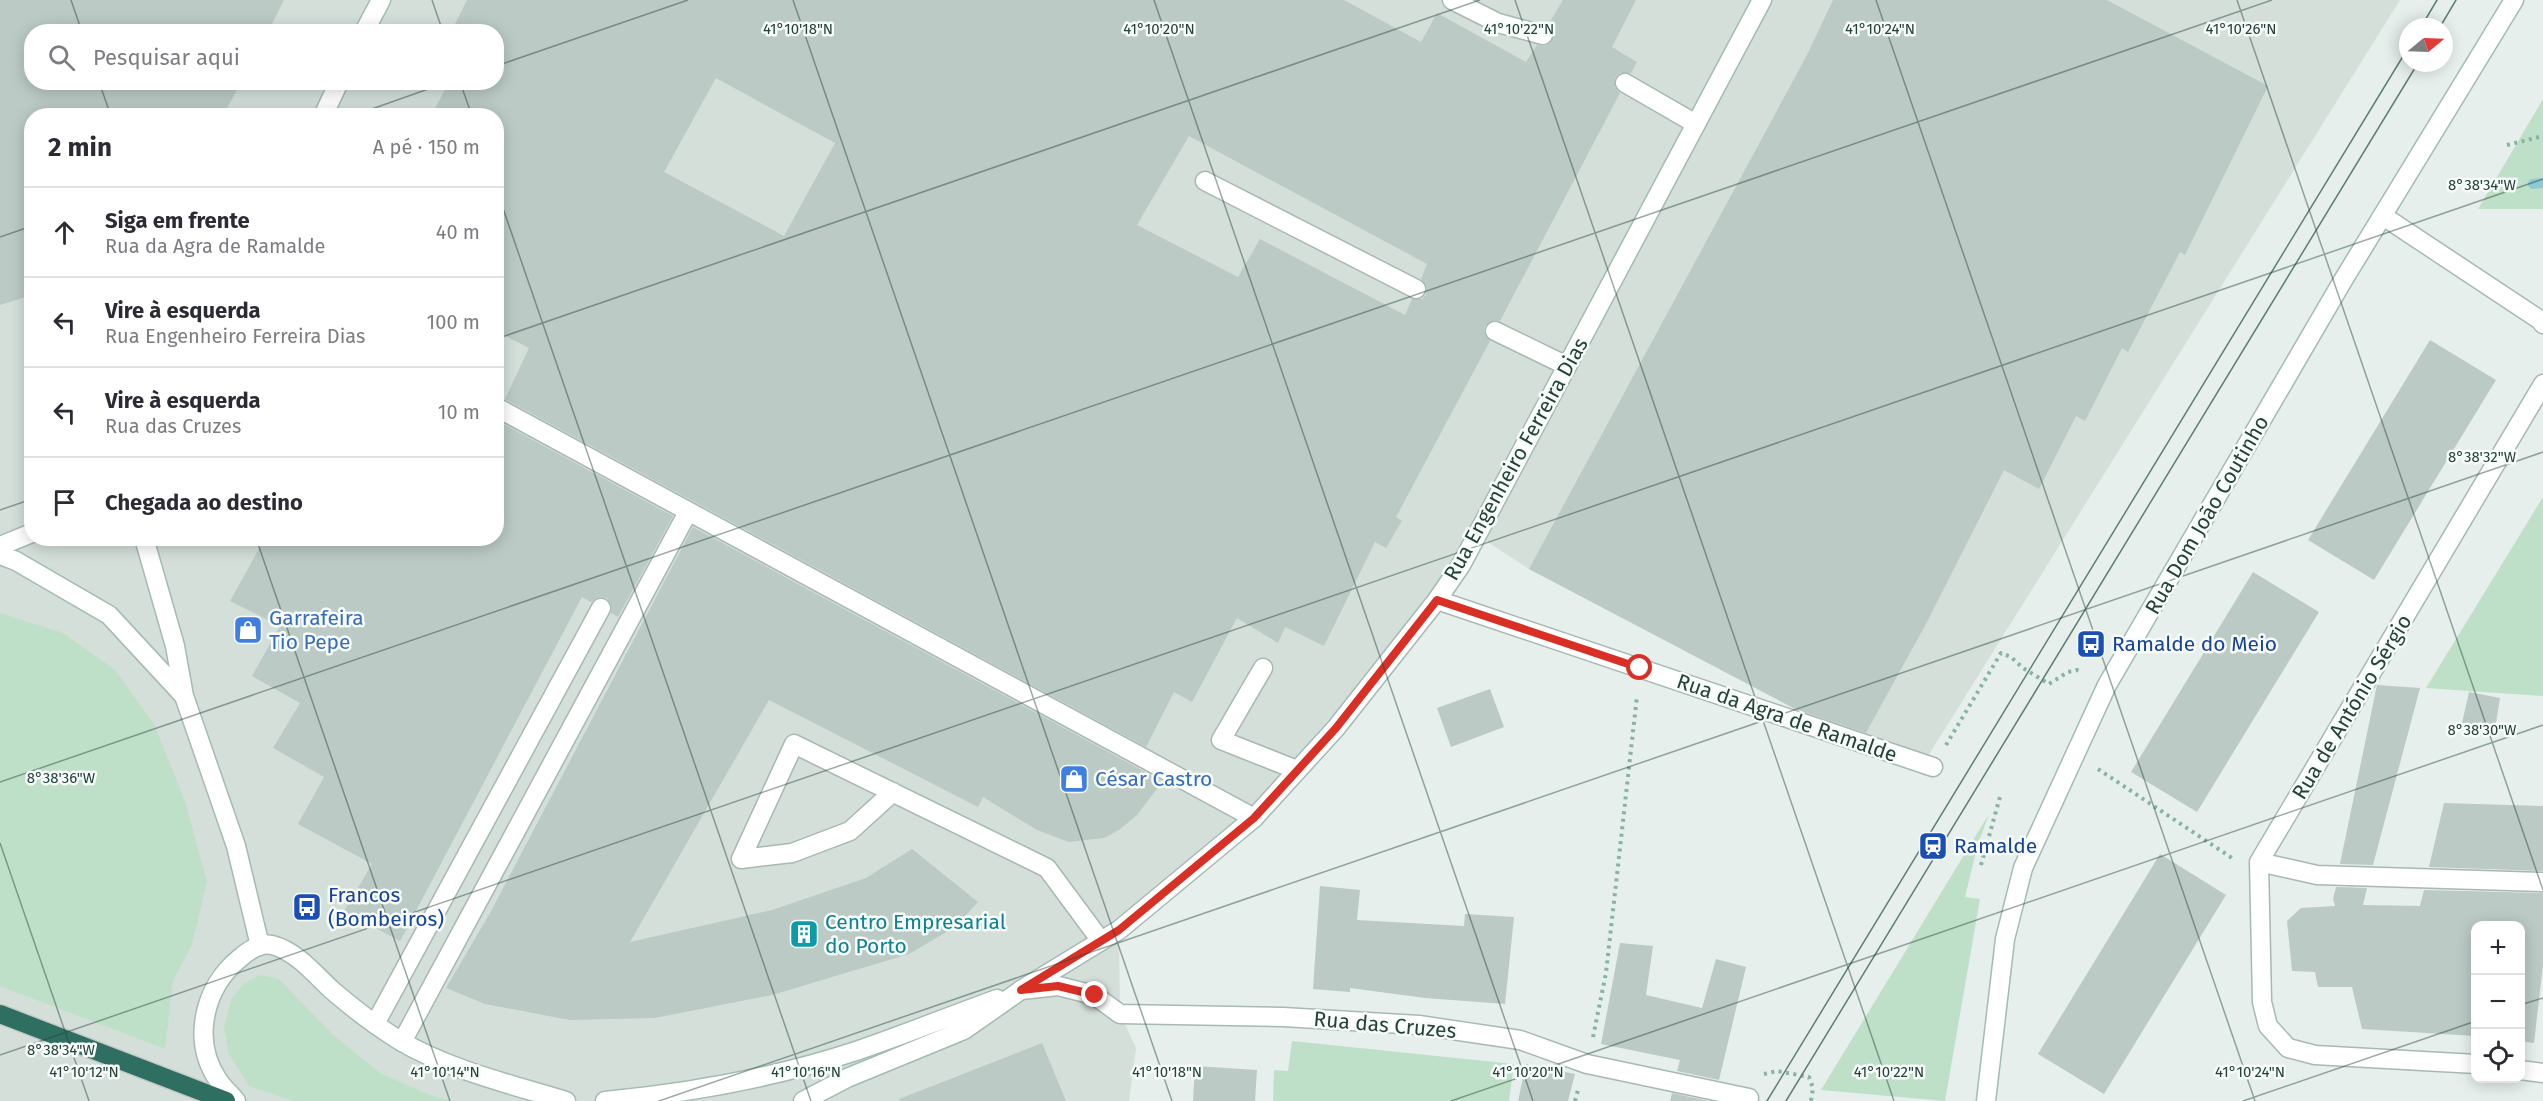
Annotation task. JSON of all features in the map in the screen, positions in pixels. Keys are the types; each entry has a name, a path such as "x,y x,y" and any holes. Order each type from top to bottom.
{"highway":[{"path":"0,1014 226,1101"}],"street":[{"path":"368,24 381,0"},
{"path":"1452,0 1498,23 1542,35"},
{"name":"Rua Engenheiro Ferreira Dias","path":"807,1099 847,1078 964,1030 1021,990 1119,930 1254,818 1336,728 1437,600 1461,565 1762,0"},
{"name":"Rua Dom João Coutinho","path":"1986,1101 2005,939 2023,868 2107,686 2383,216 2514,0"},
{"path":"1625,83 1696,124"},
{"path":"327,108 335,90"},
{"path":"1205,181 1416,290"},
{"path":"2383,216 2543,324"},
{"path":"1495,331 1567,366"},
{"name":"Rua de António Sérgio","path":"2259,862 2543,384"},
{"path":"504,411 1254,818"},
{"path":"402,1042 688,512"},
{"path":"0,546 24,536"},
{"path":"146,546 175,646 184,696 236,846 260,946"},
{"path":"0,555 16,561 109,615 184,696"},
{"name":"Rua da Agra de Ramalde","path":"1437,600 1640,668 1937,759"},
{"path":"375,1024 601,608"},
{"path":"1263,668 1221,740 1297,770"},
{"path":"893,792 850,831 792,853 741,859 794,744 893,792 1047,868 1101,942"},
{"path":"2471,1064 2315,1055 2288,1048 2268,1026 2262,1002 2259,862 2318,875 2543,882"},
{"path":"236,1101 218,1080 207,1059 204,1040 205,1015 210,993 226,969 248,951 269,944 292,952 375,1024 402,1042 470,1072 566,1101"},
{"name":"Rua das Cruzes","path":"1021,990 1058,986 1095,995 1120,1014 1283,1017 1419,1025 1520,1040 1587,1064 1749,1098"},
{"name":"Rua Engenheiro Ferreira Dias","path":"605,1101 679,1092 801,1067 855,1051 1021,990"},
{"path":"2525,1071 2543,1073"}],"path":[{"path":"2507,144 2543,136"},
{"path":"1937,759 2001,653 2011,657 2023,668 2049,684"},
{"path":"1587,1064 1606,973 1640,668"},
{"path":"2075,754 2232,858 2259,862"},
{"path":"1981,865 2000,796"},
{"path":"1764,1074 1777,1071 1809,1077 1813,1088 1810,1101"}],"shaded area":[{"path":"0,0 2400,0 1928,756 1817,720 1529,569 1477,535 1297,770 1119,930 1120,1013 1136,1048 1129,1101 0,1101"}],"green space":[{"path":"2543,99 2543,209 2478,209"},
{"path":"2543,497 2543,696 2426,688"},
{"path":"0,613 63,633 115,670 154,724 185,801 207,882 192,945 173,981 165,1049 0,986"},
{"path":"1989,814 1978,844 1965,897 1980,899 1945,1101 1821,1090"},
{"path":"260,975 279,979 331,1033 380,1073 430,1095 454,1101 294,1101 249,1086 229,1054 224,1027 231,1000 243,984"},
{"path":"1292,1041 1514,1064 1509,1101 1273,1101 1274,1070 1288,1071"}],"building":[{"path":"0,0 284,0 272,24 24,24 24,90 237,90 227,108 24,108 24,298 0,305"},
{"path":"467,0 1344,0 1421,42 1437,13 1526,62 1537,45 1545,46 1551,42 1554,33 1548,25 1563,0 1636,0 1612,47 1637,62 1631,73 1620,73 1615,78 1615,88 1620,93 1500,321 1494,320 1485,326 1484,332 1490,341 1396,517 1402,521 1386,548 1375,542 1324,646 1285,627 1278,643 1237,618 1192,702 1174,692 1146,747 505,399 529,348 504,335 504,108 435,108 445,90 504,90 504,24 455,24","holes":["716,78 835,143 784,236 664,172","1189,136 1427,264 1421,279 1427,288 1426,295 1422,299 1412,299 1405,315 1260,239 1238,277 1137,225"]},
{"path":"1833,0 2107,0 2268,86 2185,255 2180,252 2128,352 2122,348 2085,421 2076,416 2039,489 2004,470 1927,622 1866,733 1795,709 1529,569 1807,55"},
{"path":"2430,340 2496,380 2374,580 2308,540"},
{"path":"504,424 673,516 618,617 611,613 612,607 607,598 600,597 591,602 582,597 400,941 344,911 372,864 298,824 324,777 273,748 300,703 252,676 280,626 230,601 261,546 504,546"},
{"path":"693,527 1162,782 1137,815 1119,830 1104,838 1069,842 1037,830 983,797 978,807 769,700 630,942 772,910 866,878 912,849 978,902 955,927 909,954 772,995 655,1018 570,1020 485,1004 446,988 490,913"},
{"path":"2253,572 2319,612 2197,812 2131,772"},
{"path":"2377,685 2420,688 2373,865 2340,864"},
{"path":"1490,689 1504,727 1451,747 1437,708"},
{"path":"2469,692 2500,698 2495,729 2462,723"},
{"path":"2444,803 2543,806 2543,871 2429,867"},
{"path":"2160,854 2226,895 2104,1094 2038,1054"},
{"path":"1320,886 1360,890 1357,920 1464,926 1465,914 1514,917 1505,1004 1425,998 1350,988 1350,992 1313,989"},
{"path":"2336,887 2367,888 2363,905 2420,906 2424,890 2543,893 2543,965 2534,1043 2525,1042 2525,921 2471,921 2471,1036 2362,1029 2352,987 2318,987 2315,972 2292,971 2287,921 2301,908 2335,906 2333,899"},
{"path":"1620,943 1653,946 1646,995 1702,1008 1716,959 1746,967 1719,1080 1677,1071 1680,1060 1601,1044"},
{"path":"1042,1043 1066,1101 900,1101 899,1099"},
{"path":"1526,1064 1575,1074 1568,1101 1518,1101"},
{"path":"1195,1066 1257,1070 1255,1101 1193,1101"},
{"path":"1672,1093 1709,1101 1670,1101"}],"waterway":[{"path":"2533,184 2543,183"}],"tram line":[{"path":"2426,18 2437,0"},
{"path":"2445,18 2456,0"},
{"path":"1767,1101 2399,63"},
{"path":"1786,1101 2413,72"}],"place":[{"name":"Garrafeira Tio Pepe","path":"248,630"},
{"name":"Ramalde do Meio","path":"2091,644"},
{"name":"César Castro","path":"1074,779"},
{"name":"Ramalde","path":"1933,846"},
{"name":"Francos (Bombeiros)","path":"307,907"},
{"name":"Centro Empresarial do Porto","path":"804,934"}],"route":[{"path":"1095,995 1058,986 1021,990 1119,930 1254,818 1336,728 1437,600 1640,668"}]}
